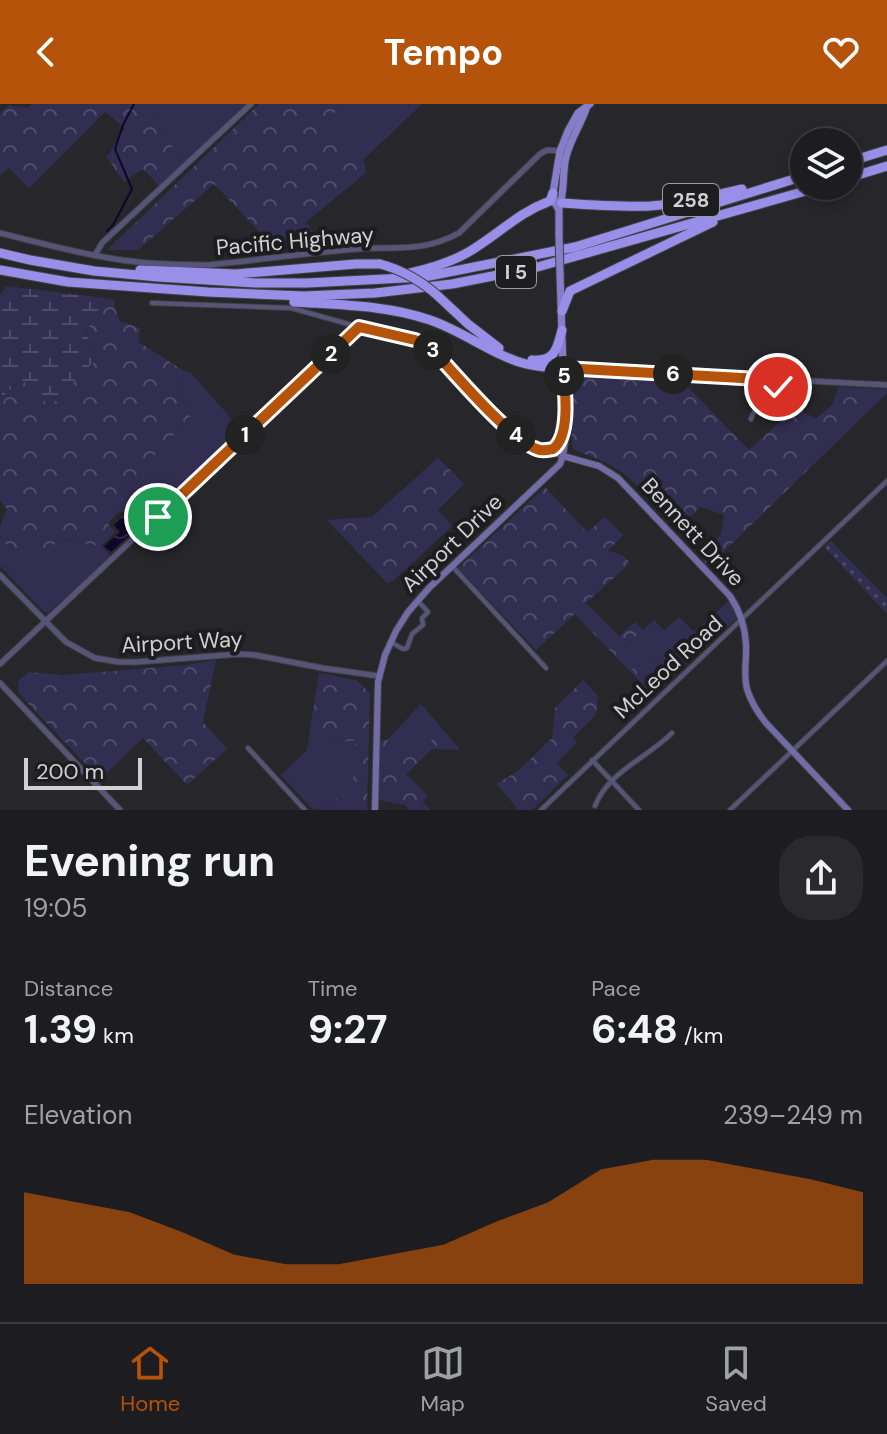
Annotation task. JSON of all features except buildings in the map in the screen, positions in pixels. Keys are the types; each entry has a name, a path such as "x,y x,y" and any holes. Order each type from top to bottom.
{"highway":[{"path":"862,158 887,150"},
{"path":"862,174 887,166"},
{"name":"258","path":"560,206 669,204 790,178"},
{"name":"I 5","path":"0,253 115,274 214,281 307,283 424,277 575,247 790,179"},
{"path":"363,281 424,270 457,258 525,211 550,201 553,193"},
{"name":"I 5","path":"0,270 68,282 208,292 304,296 375,293 452,284 534,268 790,195"},
{"path":"562,311 566,289 716,221 790,196"},
{"path":"52,264 236,274 380,264 405,272 421,282 488,340 513,355 563,368"},
{"path":"208,292 400,311 447,327 524,364 563,368"},
{"path":"530,360 546,360 551,356 562,330"}],"main road":[{"path":"560,206 555,203 553,193 560,151 578,113 588,106"},
{"path":"566,289 560,273 562,179 566,154 588,106"},
{"path":"562,311 563,456"},
{"path":"540,450 553,449 559,444 565,418"},
{"name":"Bennett Drive","path":"563,456 599,466 618,478 730,596 742,619 746,645 745,673 755,708 848,810"},
{"name":"Airport Drive","path":"375,810 379,676 401,622 417,600 553,472 563,456"},
{"path":"553,472 578,459"}],"street":[{"path":"95,255 102,243 251,104"},
{"name":"Pacific Highway","path":"0,233 131,261 208,265 360,248 425,246 445,241 459,233 540,154 547,150 560,151"},
{"path":"152,303 291,308 359,327"},
{"path":"0,664 359,327"},
{"name":"Bennett Drive","path":"359,327 415,340 430,347 509,430 531,446 563,456"},
{"path":"563,368 887,385"},
{"path":"751,419 753,411 762,402 776,394 778,380"},
{"name":"McLeod Road","path":"541,810 887,481"},
{"path":"452,566 546,668"},
{"name":"Airport Way","path":"0,575 66,642 95,658 137,662 255,655 379,676"},
{"path":"391,642 407,648 412,634 423,625 422,618 428,612 417,600"},
{"path":"730,810 887,661"},
{"path":"0,683 120,810"},
{"path":"595,806 611,781 672,733"},
{"path":"248,748 305,810"},
{"path":"592,760 639,810"}],"green space":[{"path":"32,104 161,104 155,115 183,167 162,189 143,169 124,182 107,157 125,128 105,112 29,188 9,168 0,176 0,113 9,105 27,108"},
{"path":"161,104 248,104 183,167 155,115"},
{"path":"259,104 337,104 340,107 327,121 363,160 367,172 306,222 322,243 275,248 214,184 138,250 107,250"},
{"path":"337,104 422,104 363,160 327,121 340,107"},
{"path":"6,286 105,298 86,332 97,359 56,401 39,401 22,379 5,394 0,412 0,296"},
{"path":"105,298 115,300 120,321 140,328 139,342 184,371 179,392 191,417 113,500 118,513 108,523 115,532 101,546 56,539 51,558 15,554 0,538 0,527 7,509 0,501 0,412 5,394 23,379 56,401 97,359 86,332"},
{"path":"184,371 191,373 243,432 140,525 127,510 118,513 113,500 191,417 179,392"},
{"path":"575,377 680,379 749,450 795,408 816,419 833,404 838,387 887,389 887,393 708,567 700,556 721,534 724,515 700,507 677,530 623,473 574,449 572,383"},
{"path":"438,458 464,484 438,510 452,526 393,581 387,583 327,520 372,517"},
{"path":"545,487 587,532 605,517 623,535 608,551 623,555 630,563 586,603 619,636 635,622 643,630 615,656 575,614 536,650 458,568"},
{"path":"0,538 15,554 56,539 101,546 111,556 48,613 0,566"},
{"path":"831,541 887,598 887,614 824,547"},
{"path":"729,601 736,619 699,653 691,645 629,670 615,656 654,620 664,630 679,617 694,632"},
{"path":"691,645 699,653 652,695 629,670"},
{"path":"216,660 203,722 227,749 187,785 143,738 100,779 19,694 18,681 29,672 62,675"},
{"path":"319,673 356,680 370,693 367,810 317,810 336,799 353,781 356,741 337,742 311,723"},
{"path":"583,680 598,696 596,715 573,737 577,742 557,763 568,775 532,810 515,810 517,808 496,784 518,771 552,738 555,708"},
{"path":"421,704 445,732 414,756 399,756 387,740"},
{"path":"311,723 337,742 357,741 351,785 336,799 313,810 281,775 307,750"},
{"path":"445,732 460,750 432,749 406,774 428,796 423,802 431,810 409,810 405,805 380,800 380,740 387,740 399,756 414,755"}],"water":[{"path":"126,513 139,526 110,553 104,546 120,532 114,525"}],"waterway":[{"path":"107,231 132,189 115,149 134,104"}],"route":[{"path":"158,517 359,327 415,340 430,347 509,430 531,446 546,451 553,449 560,441 565,418 563,368 778,380 778,387"}]}
